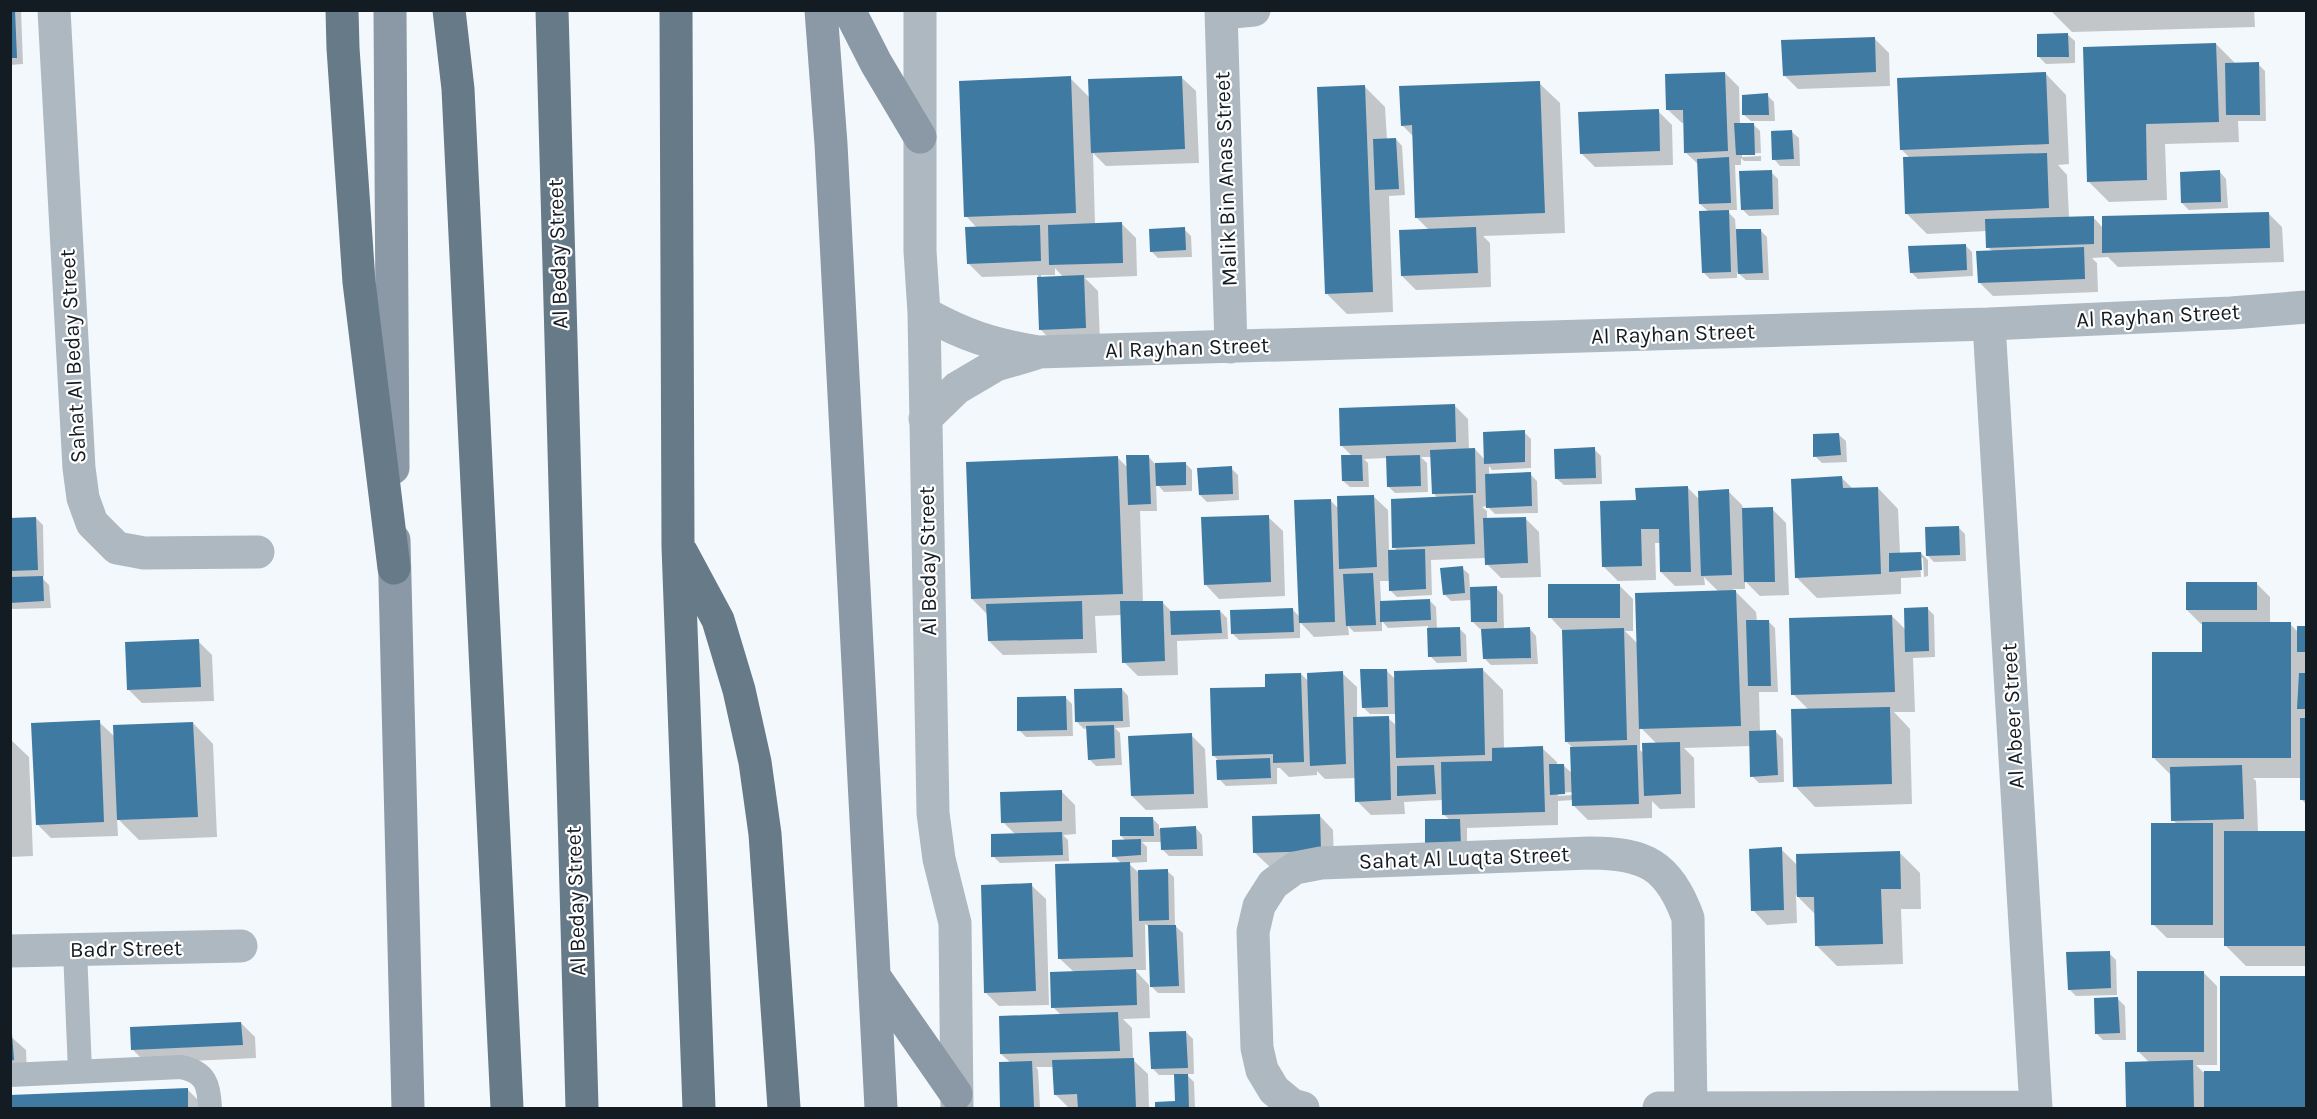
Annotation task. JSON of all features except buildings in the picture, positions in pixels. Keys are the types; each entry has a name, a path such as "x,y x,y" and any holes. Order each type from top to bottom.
{"highway":[{"path":"342,10 359,282 394,568"},
{"path":"449,10 458,89 507,1108"},
{"name":"Al Beday Street","path":"552,10 582,1108"},
{"path":"676,10 678,547 699,1108"},
{"path":"678,547 718,620 740,690 755,762 765,834 784,1108"}],"main road":[{"path":"390,10 394,568 408,1108"},
{"path":"821,10 831,144 881,1108"},
{"path":"849,10 876,63 920,137"},
{"path":"874,976 957,1101"}],"street":[{"name":"Sahat Al Beday Street","path":"54,10 79,468 83,498 92,523 117,548 144,553 258,552"},
{"name":"Al Beday Street","path":"920,10 920,251 924,313 933,813 939,860 955,923 957,1101"},
{"path":"1221,12 1254,10"},
{"name":"Malik Bin Anas Street","path":"1221,12 1231,347"},
{"name":"Al Rayhan Street","path":"924,313 959,333 998,345 1038,352 1989,324 2231,314 2307,307"},
{"name":"Al Abeer Street","path":"1989,324 2036,1108"},
{"name":"Al Rayhan Street","path":"925,419 957,387 996,365 1038,352"},
{"name":"Sahat Al Luqta Street","path":"1303,1108 1293,1105 1274,1090 1262,1070 1257,1048 1253,932 1258,906 1273,884 1295,868 1322,863 1590,853 1615,853 1641,859 1664,873 1680,893 1688,918 1691,1108"},
{"name":"Badr Street","path":"10,951 241,946"},
{"path":"1659,1108 2036,1108"}],"lane":[{"path":"75,950 80,1071"},
{"path":"10,1075 181,1067 192,1069 201,1075 207,1085 210,1108"}]}
